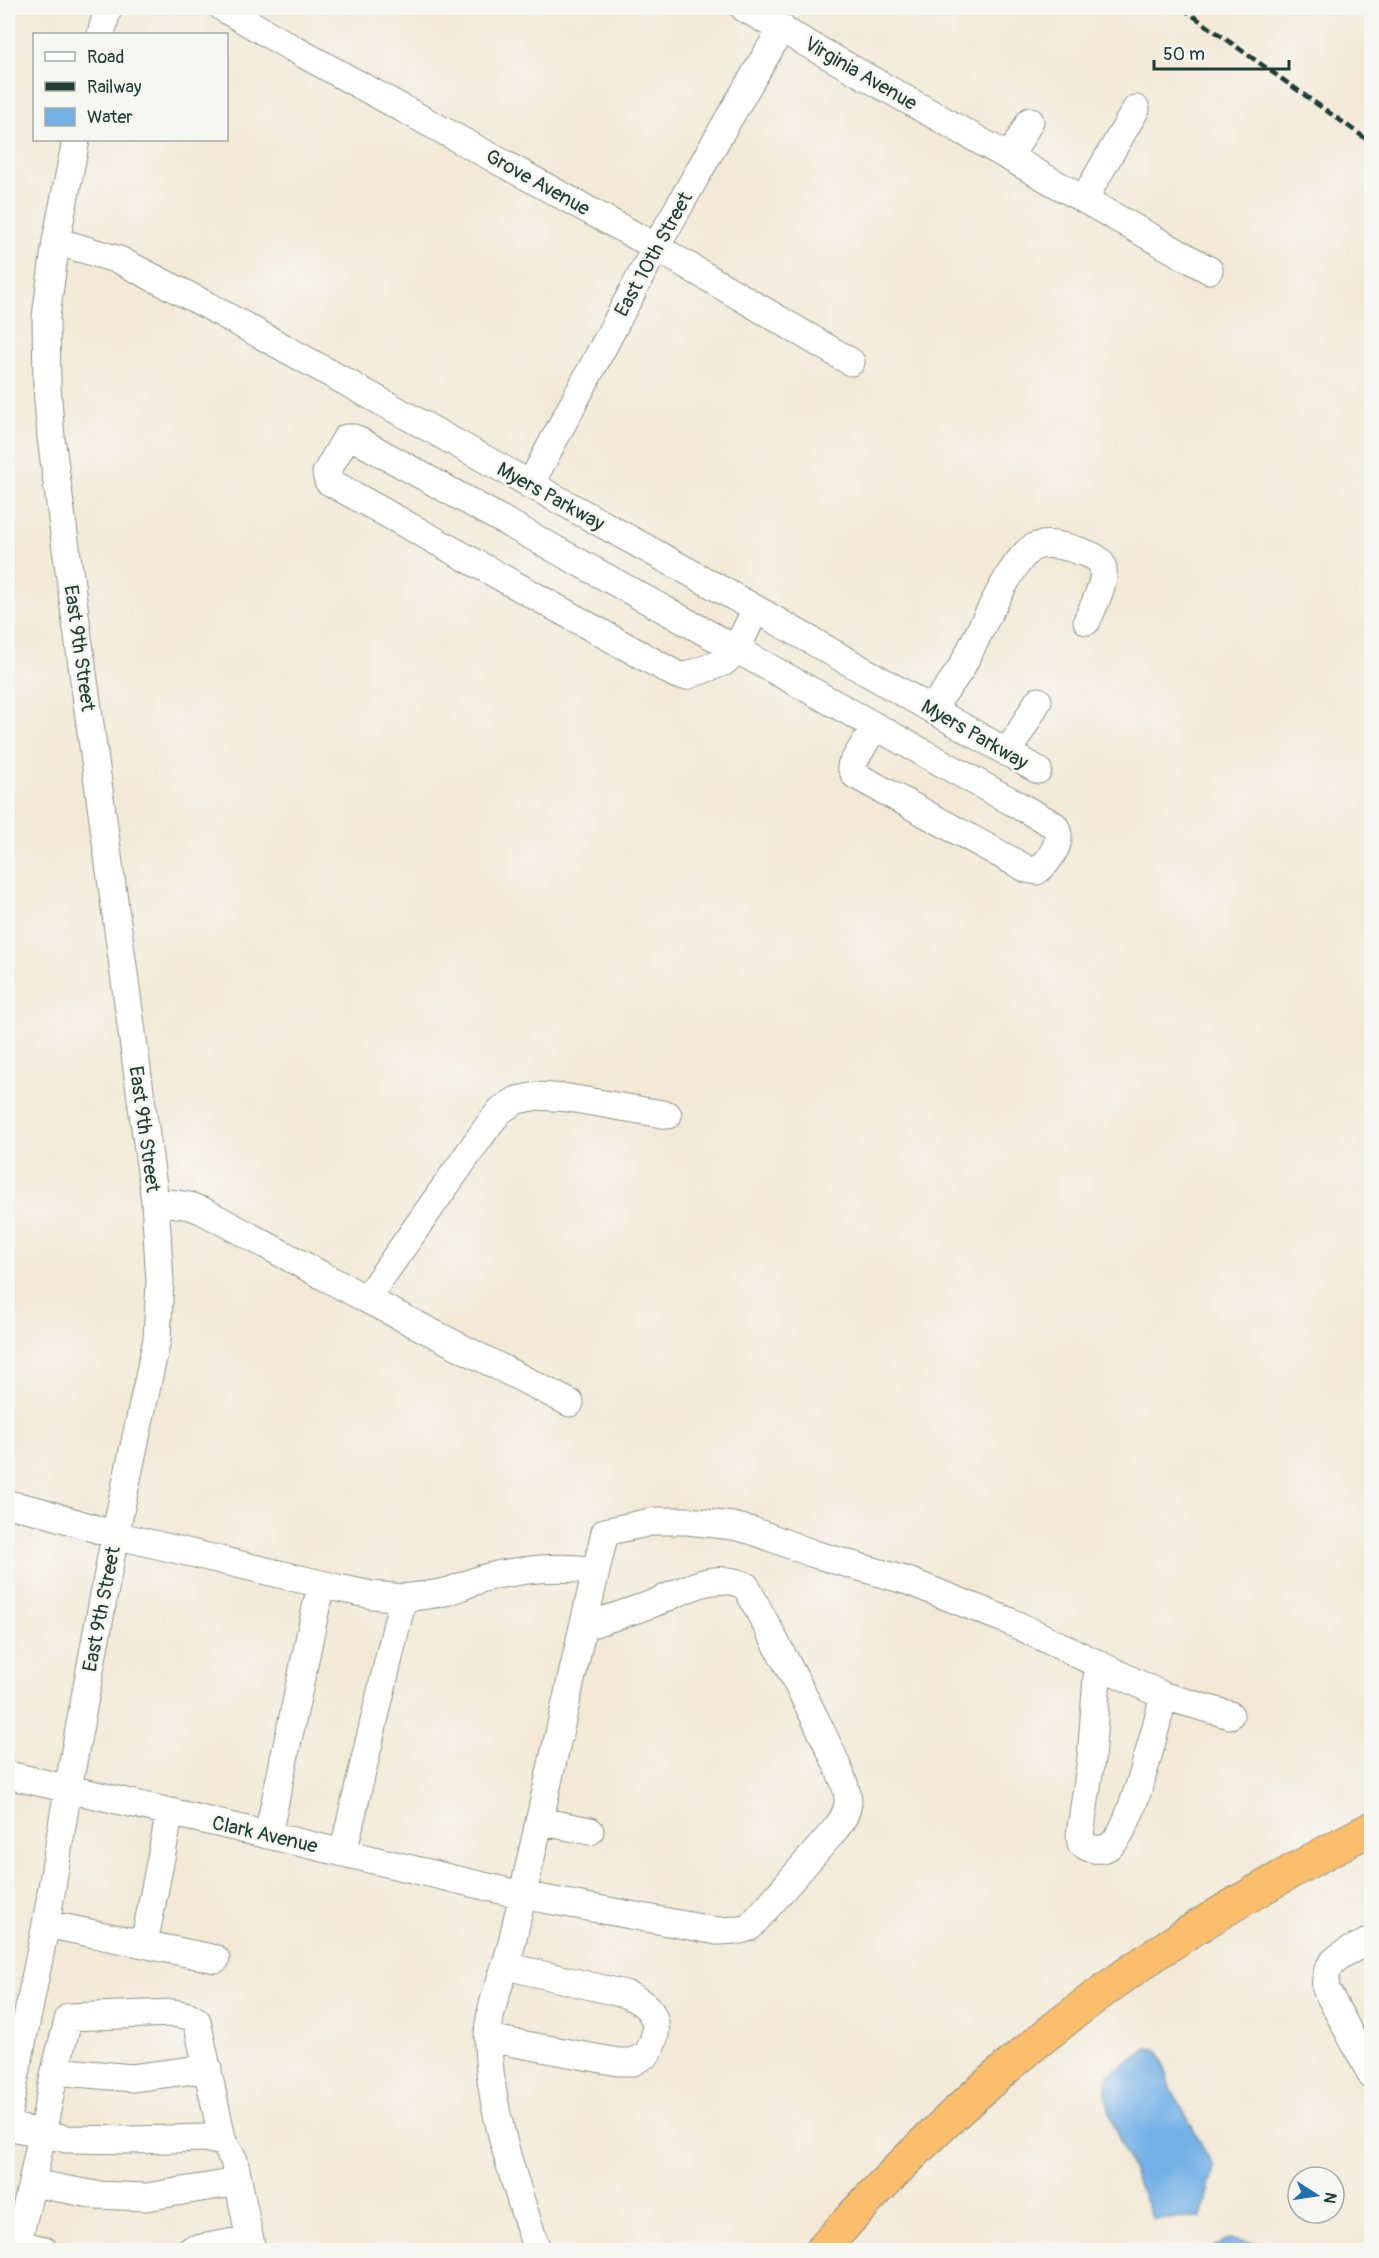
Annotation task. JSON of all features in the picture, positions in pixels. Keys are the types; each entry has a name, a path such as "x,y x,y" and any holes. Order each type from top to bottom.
{"highway":[{"path":"822,2250 958,2111 1034,2046 1110,1986 1221,1913 1294,1869 1371,1828"}],"street":[{"path":"101,33 108,8"},
{"name":"Grove Avenue","path":"223,8 656,247 851,362"},
{"name":"Virginia Avenue","path":"744,8 1209,270"},
{"name":"East 10th Street","path":"530,485 656,247 725,124 783,28"},
{"path":"1084,199 1136,109"},
{"path":"1010,157 1030,121"},
{"name":"East 9th Street","path":"8,2113 46,1924 68,1789 115,1535 157,1339 160,1282 155,1201 51,438 47,387 46,317 56,241 76,141"},
{"name":"Myers Parkway","path":"56,241 119,260 141,270 756,609 1022,762"},
{"path":"756,609 734,649 729,659 724,663 686,676 677,675 328,481 326,473 346,438 354,438 734,649 875,726 1054,825 1059,831 1060,838 1045,865 1037,871 1027,869 855,775 851,766 875,726"},
{"path":"931,709 960,670 1007,580 1023,556 1033,547 1046,544 1060,546 1097,558 1102,565 1101,588 1087,621"},
{"path":"1002,796 1022,762 1038,701"},
{"path":"366,1299 490,1123 501,1110 517,1100 546,1095 668,1115"},
{"path":"155,1201 190,1206 203,1211 366,1299 570,1403"},
{"path":"8,1504 39,1511 115,1535 372,1595 403,1598 447,1592 484,1578 519,1571 584,1569 596,1571"},
{"path":"537,2250 509,2164 492,2079 488,2038 490,2014 506,1966 605,1532 655,1521 706,1522 753,1531 814,1554 908,1581 1011,1622 1164,1696 1230,1715"},
{"name":"Clark Avenue","path":"8,1775 522,1895 717,1931 741,1930 750,1927 834,1832 849,1802 837,1764 746,1586 737,1581 695,1584 656,1603 583,1627"},
{"path":"268,1835 321,1584"},
{"path":"343,1853 403,1598"},
{"path":"1098,1663 1091,1760 1080,1834 1081,1843 1089,1849 1103,1849 1110,1845 1119,1837 1125,1825 1134,1804 1164,1696"},
{"path":"144,1944 170,1812"},
{"path":"539,1821 590,1831"},
{"path":"46,1924 216,1959"},
{"path":"1371,1940 1333,1960 1324,1978 1326,1989 1371,2076"},
{"path":"488,2038 633,2062 647,2054 655,2037 656,2024 653,2014 640,2000 625,1994 506,1966"},
{"path":"44,2250 17,2247 69,2017 173,2013 189,2016 197,2021 223,2142 234,2160 251,2245 191,2250"},
{"path":"55,2071 132,2078 207,2068"},
{"path":"8,2126 42,2135 95,2140 204,2138 223,2142"},
{"path":"32,2183 96,2195 146,2197 238,2182"}],"water":[{"path":"1148,2048 1157,2050 1163,2059 1168,2082 1214,2168 1201,2218 1153,2219 1113,2124 1105,2093 1109,2075"},
{"path":"1230,2239 1261,2244 1272,2250 1208,2250"}],"railway":[{"path":"1182,8 1372,143"}]}
